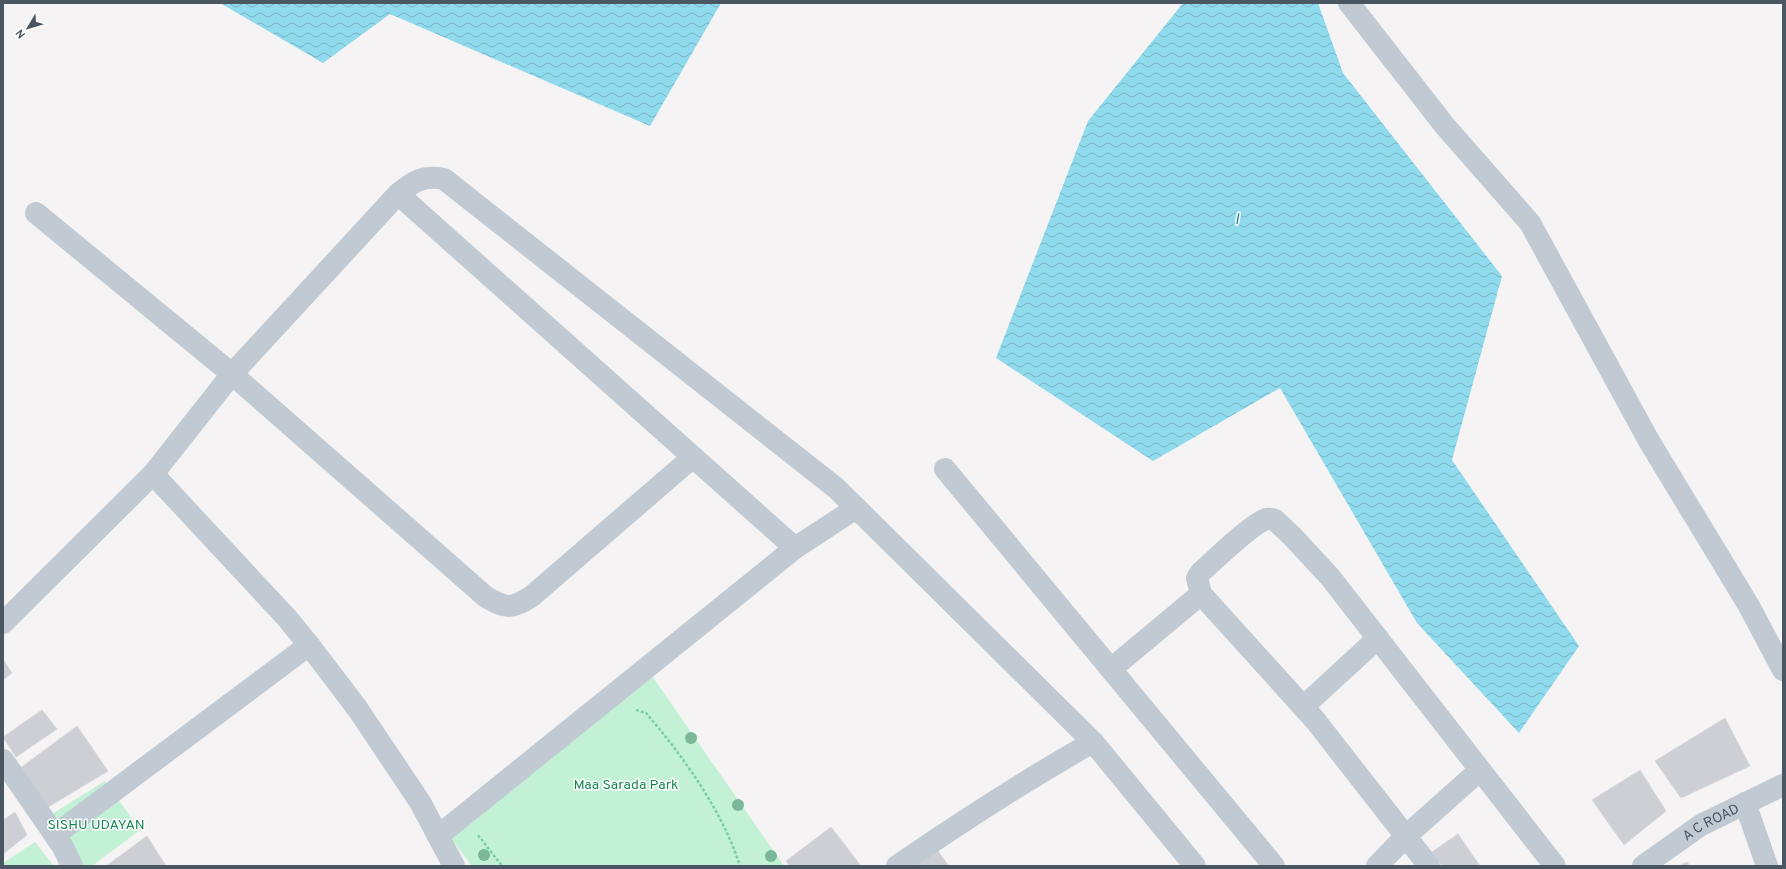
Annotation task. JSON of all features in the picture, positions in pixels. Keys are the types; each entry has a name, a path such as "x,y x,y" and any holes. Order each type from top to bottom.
{"street":[{"path":"1349,3 1445,126 1530,223 1649,442 1749,606 1783,670"},
{"path":"3,623 153,474 232,374 398,194 413,182 422,179 434,177 444,179 836,488 1093,742 1195,866"},
{"path":"398,194 795,548"},
{"path":"36,213 232,374 486,597 501,606 509,607 518,605 532,596 693,457"},
{"path":"945,469 1274,866"},
{"path":"153,474 287,618 309,645 357,708 420,802 454,866"},
{"path":"438,836 795,548 856,508"},
{"path":"1429,866 1303,706 1201,594 1197,578 1201,572 1251,529 1265,520 1271,519 1292,536 1330,577 1555,866"},
{"path":"1111,669 1201,594"},
{"path":"1303,706 1378,638"},
{"path":"55,835 309,645"},
{"path":"897,866 1025,782 1093,742"},
{"path":"3,760 63,847 72,866"},
{"path":"1377,866 1406,836 1480,770"},
{"name":"A C ROAD","path":"1643,866 1701,825 1783,785"},
{"path":"1745,803 1767,866"}],"path":[{"path":"632,711 638,710 646,713 695,778 721,818 740,866"},
{"path":"480,827 478,835 502,866"}],"green space":[{"name":"Maa Sarada Park","path":"645,666 784,866 472,866 440,824"},
{"name":"SISHU UDAYAN","path":"105,781 140,830 92,866 84,866 52,814"},
{"path":"35,842 54,866 3,866 3,863"}],"water":[{"path":"220,3 721,3 650,126 390,14 323,63"},
{"name":"l","path":"1183,3 1318,3 1343,73 1502,276 1452,460 1579,646 1519,733 1417,623 1280,388 1153,461 996,358 1088,121"}],"building":[{"path":"3,659 12,673 3,680"},
{"path":"42,710 57,729 16,757 3,737"},
{"path":"1725,718 1750,766 1681,798 1655,761"},
{"path":"77,726 108,771 45,809 19,769"},
{"path":"1640,770 1666,811 1624,845 1592,800"},
{"path":"15,812 27,835 3,854 3,820"},
{"path":"831,827 861,866 790,866 786,861"},
{"path":"1458,834 1480,866 1442,866 1432,852"},
{"path":"147,836 166,866 106,866"},
{"path":"935,847 949,866 909,866"},
{"path":"1687,862 1690,866 1679,866"}]}
